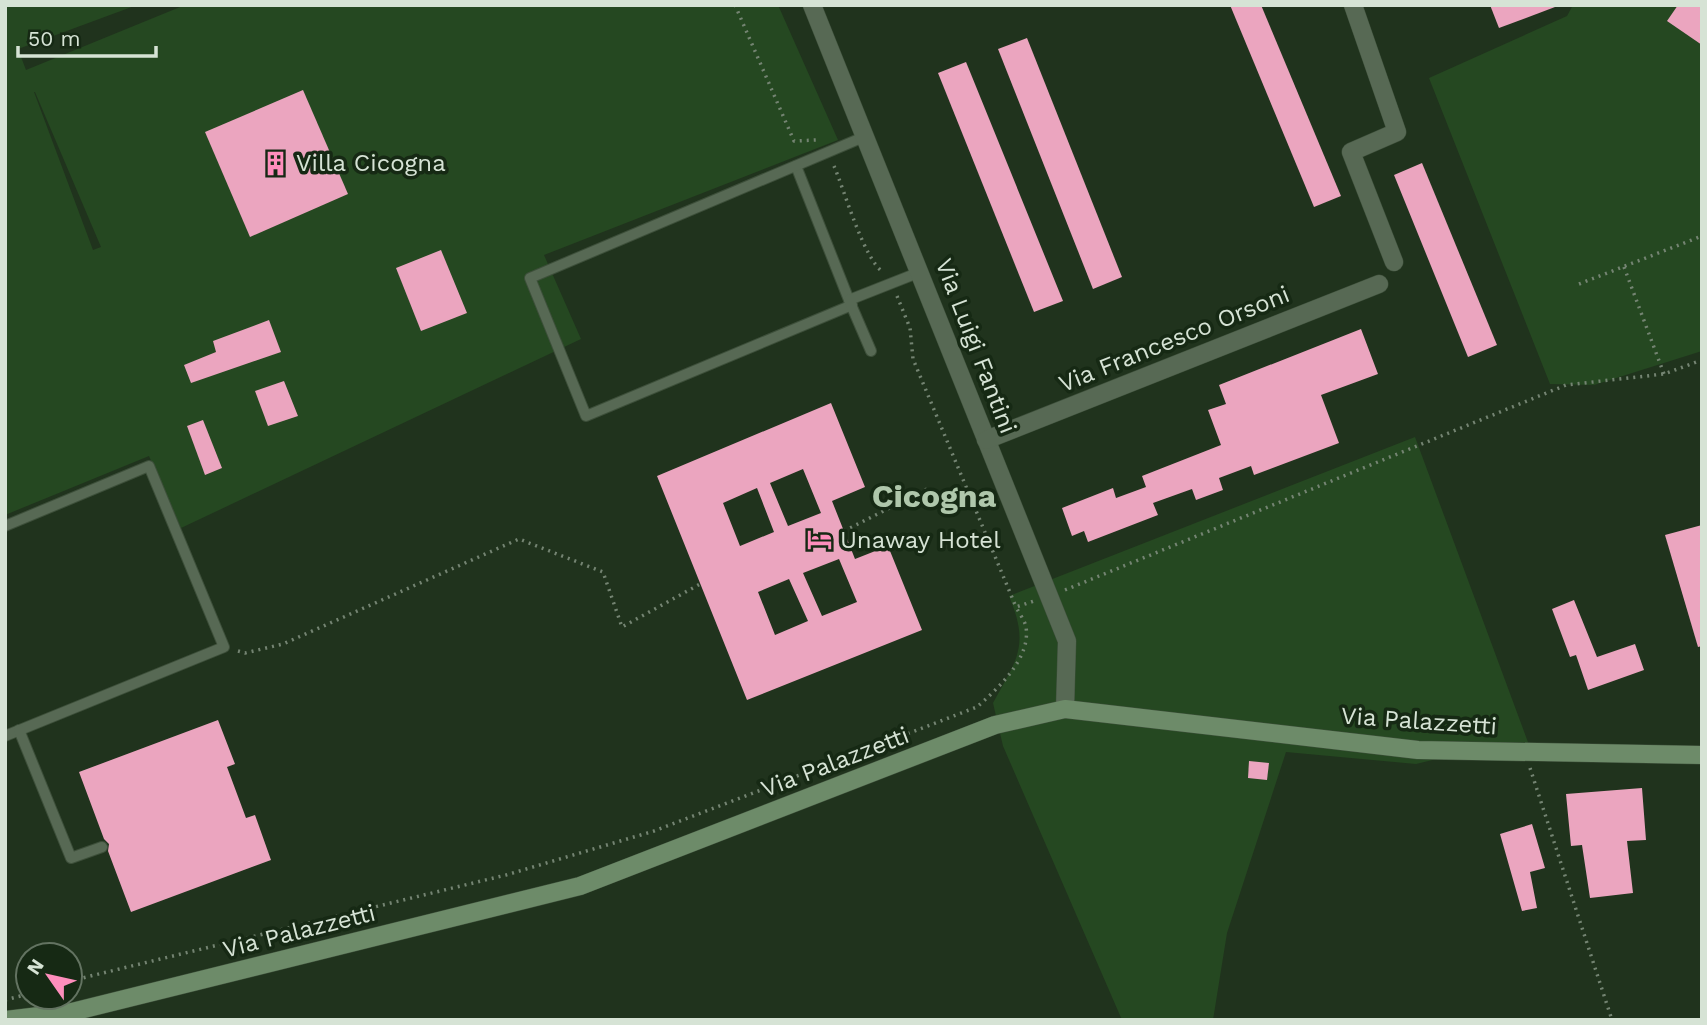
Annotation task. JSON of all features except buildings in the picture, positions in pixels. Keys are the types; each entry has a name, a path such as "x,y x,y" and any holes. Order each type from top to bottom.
{"main road":[{"name":"Via Palazzetti","path":"6,1020 72,1012 580,886 995,725 1065,709 1418,750 1702,755"}],"street":[{"name":"Via Luigi Fantini","path":"812,5 1067,641 1065,709"},
{"path":"1353,5 1397,132 1351,152 1394,262"},
{"name":"Via Francesco Orsoni","path":"986,440 1379,284"}],"lane":[{"path":"866,136 530,278 586,415 920,272"},
{"path":"796,166 871,351"},
{"path":"5,526 149,466 224,647 5,736"},
{"path":"19,730 71,858 102,847"}],"path":[{"path":"1579,284 1702,236"},
{"path":"1623,267 1664,374"},
{"path":"84,978 506,875 654,831 977,707 1006,681 1023,649 1026,628 1016,607 1566,385 1664,374 1702,360"},
{"path":"844,531 929,488"},
{"path":"224,647 245,653 283,645 519,539 603,572 622,626 702,583"},
{"path":"1525,753 1612,1020"}],"green space":[{"path":"5,5 137,5 18,49 26,70 185,5 778,5 838,140 544,255 581,339 181,528 149,456 5,515","holes":["35,92 101,247 93,250"]},
{"path":"1573,5 1702,5 1702,351 1594,385 1550,384 1429,78 1567,16"},
{"path":"1415,437 1532,753 1449,756 1416,764 1286,752 1227,933 1213,1020 1122,1020 1003,746 993,703 1014,663 1019,640 1019,628 1009,596"}],"place":[{"name":"Villa Cicogna","path":"276,163"},
{"name":"Unaway Hotel","path":"820,540"}],"district":[{"name":"Cicogna","path":"934,496"}]}
